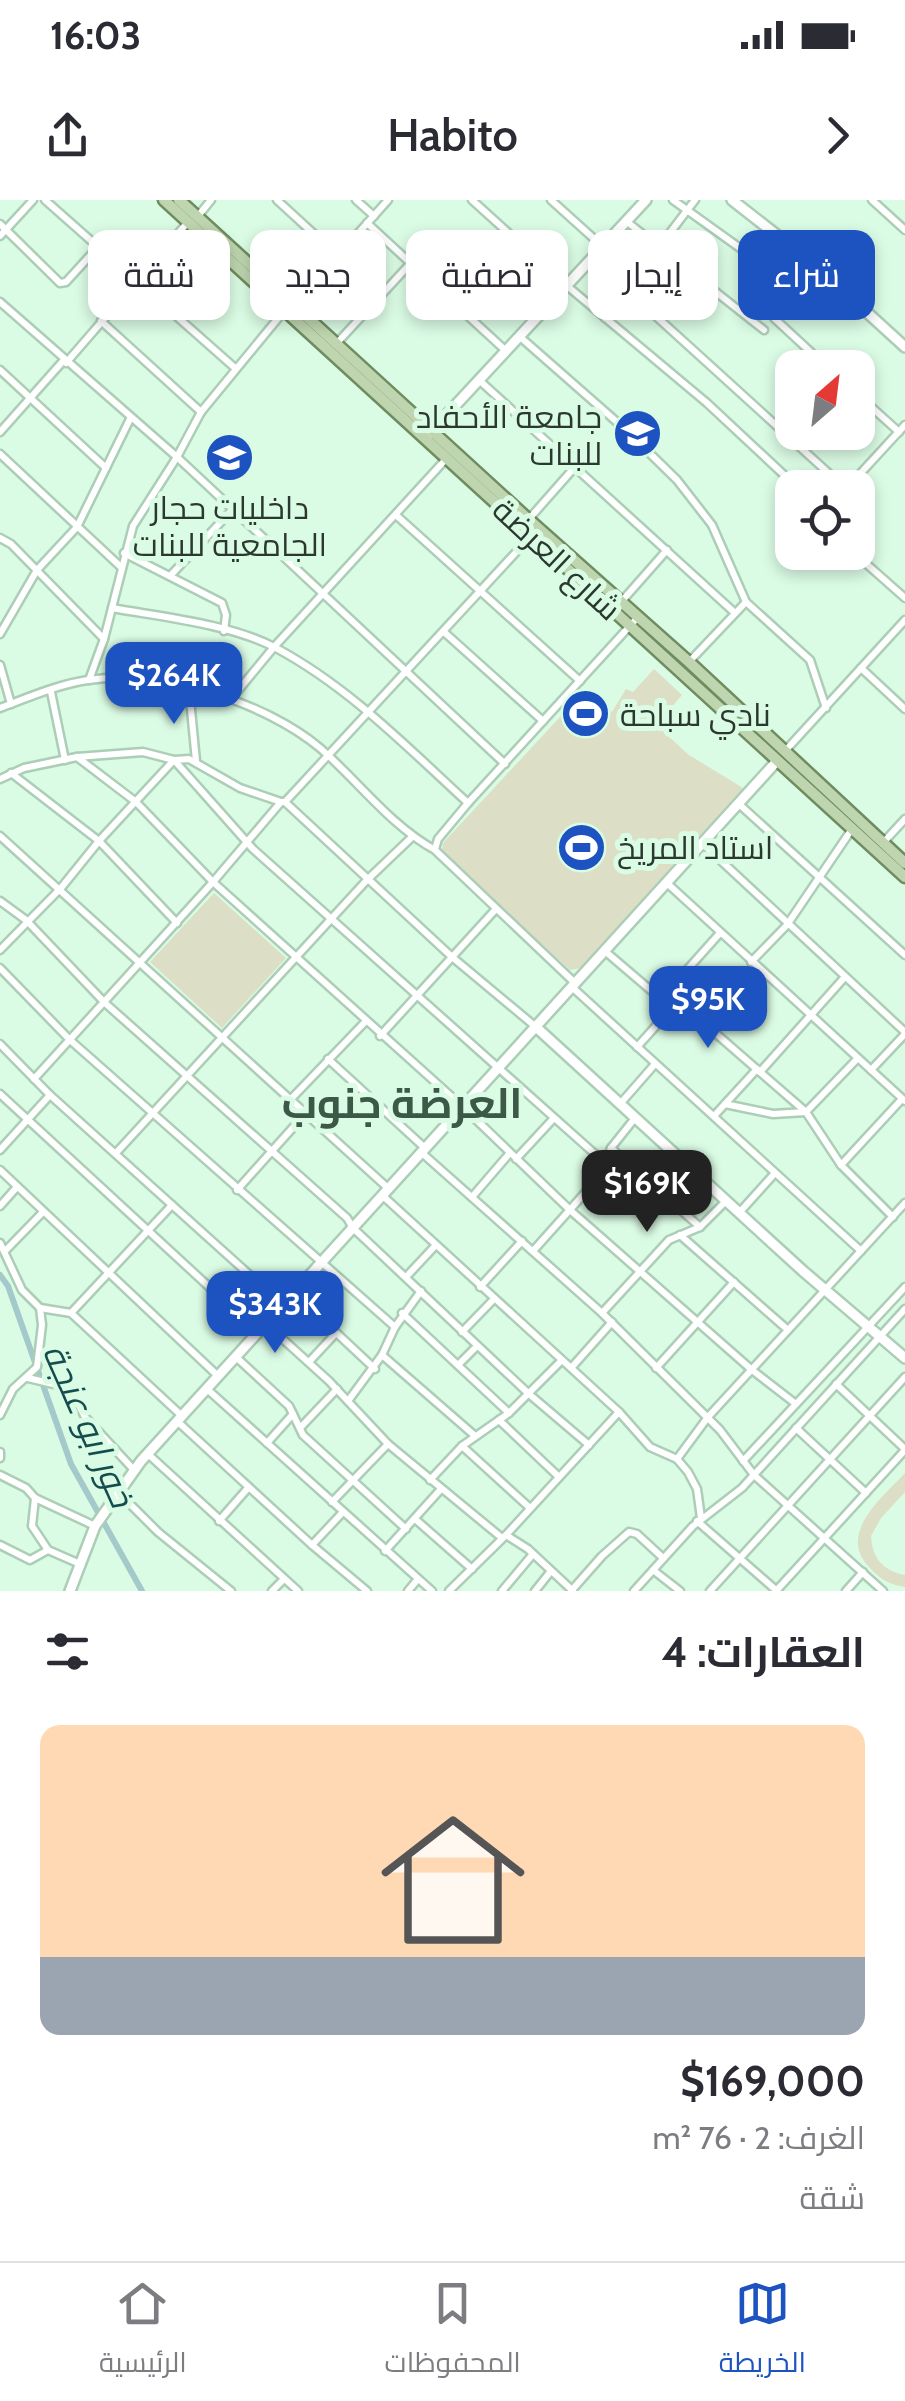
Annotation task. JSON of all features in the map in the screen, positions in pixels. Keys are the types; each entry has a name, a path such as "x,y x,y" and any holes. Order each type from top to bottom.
{"main road":[{"name":"شارع العرضة","path":"164,200 192,219 250,272"},
{"name":"شارع العرضة","path":"179,200 192,219"},
{"name":"شارع العرضة","path":"303,320 622,602 634,622 690,662 786,750 905,877"},
{"name":"شارع العرضة","path":"306,320 338,343 429,434 447,458 634,622 852,829 905,863"}],"street":[{"path":"33,200 2,230 60,283 66,282 88,257"},
{"path":"46,200 88,240"},
{"path":"182,230 211,200"},
{"path":"277,200 310,230"},
{"path":"356,200 406,262"},
{"path":"361,230 388,200"},
{"path":"472,200 505,230"},
{"path":"551,200 588,233"},
{"path":"617,230 646,200"},
{"path":"674,200 738,247"},
{"path":"672,230 694,200"},
{"path":"732,200 815,266 905,347"},
{"path":"872,200 905,230"},
{"path":"626,221 637,230"},
{"path":"568,283 588,261"},
{"path":"338,343 406,268"},
{"path":"568,287 588,304"},
{"path":"718,294 764,330"},
{"path":"0,302 232,508 505,764"},
{"path":"180,320 235,368"},
{"path":"89,680 104,639 132,526 177,458 201,412 279,320"},
{"path":"471,320 505,350"},
{"path":"429,434 534,320"},
{"path":"607,320 707,402 779,470"},
{"path":"660,320 826,470"},
{"path":"776,320 809,350"},
{"path":"0,432 101,321 201,412"},
{"path":"519,336 677,480 712,525 746,602 810,660 826,708"},
{"path":"0,370 106,468"},
{"path":"479,380 734,613"},
{"path":"875,410 899,432"},
{"path":"0,634 37,570 78,527 130,419"},
{"path":"863,470 905,426"},
{"path":"0,454 122,568"},
{"path":"230,700 447,458"},
{"path":"528,520 574,468"},
{"path":"170,576 232,508"},
{"path":"397,516 580,680"},
{"path":"34,1079 283,802 532,536"},
{"path":"0,538 11,544 104,639"},
{"path":"622,602 667,550"},
{"path":"124,553 222,603 224,631"},
{"path":"873,570 905,598"},
{"path":"690,662 746,602"},
{"path":"112,608 208,625 274,647 368,711 468,803"},
{"path":"786,750 905,620"},
{"path":"435,850 438,839 468,803 634,622"},
{"path":"444,631 543,721"},
{"path":"0,665 11,704"},
{"path":"861,668 905,709"},
{"path":"0,708 89,680 136,679 230,700 276,718 328,756 412,837 435,850 655,1064 861,1251"},
{"path":"190,689 196,762"},
{"path":"51,692 65,760"},
{"path":"0,779 10,773 77,758 143,752 174,760 248,843 605,1162"},
{"path":"0,950 61,888 174,760 183,757 196,762 240,788 283,802 905,1358"},
{"path":"77,758 136,802 213,882 464,1108 570,1210 796,1404"},
{"path":"75,1589 80,1564 96,1525 134,1470 778,761"},
{"path":"10,773 99,841 176,923"},
{"path":"740,804 905,955"},
{"path":"880,847 905,819"},
{"path":"751,962 787,925 852,829"},
{"path":"0,836 291,1099 435,1246 572,1367 650,1447 676,1459 697,1489 699,1520 777,1591 905,1450 836,1384"},
{"path":"116,1154 366,880 412,837"},
{"path":"704,844 905,1033 870,1070"},
{"path":"668,884 904,1100 840,1166"},
{"path":"0,901 26,920 105,1002 347,1218 462,1332 589,1445"},
{"path":"380,1036 495,910"},
{"path":"661,1000 720,934"},
{"path":"606,952 661,1000 702,1023 806,1112 840,1166 893,1216"},
{"path":"0,968 70,1040 394,1326"},
{"path":"714,1117 844,978"},
{"path":"637,1047 672,1007"},
{"path":"291,1099 365,1022"},
{"path":"0,1044 282,1305"},
{"path":"328,1058 472,1197 612,1322 738,1450 754,1475 884,1591"},
{"path":"725,1104 772,1114 806,1112 856,1059"},
{"path":"620,1104 655,1064"},
{"path":"0,1094 148,1230 262,1328 309,1362 388,1444 504,1537 533,1554 561,1587 572,1590 629,1532 637,1534 663,1558"},
{"path":"0,1150 50,1094"},
{"path":"237,1190 306,1114"},
{"path":"472,1197 554,1118"},
{"path":"533,1251 601,1176 612,1148 635,1118"},
{"path":"612,1148 700,1227"},
{"path":"0,1170 217,1375"},
{"path":"740,1213 775,1174"},
{"path":"0,1206 16,1187"},
{"path":"602,1313 640,1269 679,1234 700,1227 726,1201"},
{"path":"676,1459 708,1418 905,1203"},
{"path":"70,1313 172,1205"},
{"path":"6,1250 43,1212"},
{"path":"679,1234 788,1330"},
{"path":"480,1287 522,1241"},
{"path":"0,1243 22,1290 40,1308 70,1313 248,1488 368,1591"},
{"path":"406,1277 435,1246"},
{"path":"656,1368 734,1282"},
{"path":"743,1461 905,1287"},
{"path":"348,1401 375,1368 394,1326 420,1291"},
{"path":"294,1293 375,1368"},
{"path":"462,1332 494,1299"},
{"path":"0,1416 13,1390 38,1364 40,1308"},
{"path":"634,1591 699,1520 727,1502 754,1475 905,1309"},
{"path":"402,1314 509,1413"},
{"path":"572,1367 612,1322"},
{"path":"309,1362 336,1334"},
{"path":"458,1365 477,1346"},
{"path":"382,1355 474,1435"},
{"path":"234,1356 294,1413 299,1429 406,1529"},
{"path":"430,1480 474,1435 509,1413 561,1361"},
{"path":"710,1591 905,1376"},
{"path":"28,1378 70,1388 85,1417 134,1470"},
{"path":"0,1383 13,1390"},
{"path":"206,1388 432,1591"},
{"path":"299,1429 337,1390"},
{"path":"449,1591 619,1412"},
{"path":"267,1442 294,1413"},
{"path":"499,1420 559,1478"},
{"path":"796,1428 866,1493"},
{"path":"332,1502 388,1444"},
{"path":"462,1446 530,1508"},
{"path":"148,1454 298,1591"},
{"path":"0,1474 26,1488 35,1498 96,1525"},
{"path":"218,1521 248,1488"},
{"path":"385,1551 441,1489"},
{"path":"115,1494 231,1591"},
{"path":"35,1498 32,1526 48,1550 80,1564"},
{"path":"312,1545 343,1512"},
{"path":"415,1518 472,1569"},
{"path":"0,1545 30,1560 48,1550"},
{"path":"505,1590 533,1554"},
{"path":"653,1570 680,1591"},
{"path":"535,1591 551,1571"},
{"path":"846,1591 863,1572"},
{"path":"408,1591 418,1579"},
{"path":"272,1591 283,1580"}],"green space":[{"path":"654,669 682,695 656,725 689,755 748,791 580,968 570,970 449,860 442,850 443,843 586,689 612,712 626,689 633,692"},
{"path":"214,893 286,958 222,1028 150,962"},
{"path":"905,1473 905,1492 881,1518 871,1536 876,1557 885,1567 905,1575 905,1587 874,1572 861,1555 858,1542 866,1517"}],"waterway":[{"name":"خور ابو عنجة","path":"0,1275 8,1286 71,1464 142,1591"}],"place":[{"name":"جامعة الأحفاد للبنات","path":"637,434"},
{"name":"داخليات حجار الجامعية للبنات","path":"230,457"},
{"name":"نادي سباحة","path":"585,714"},
{"name":"استاد المريخ","path":"582,847"}],"district":[{"name":"العرضة جنوب","path":"402,1103"}]}
